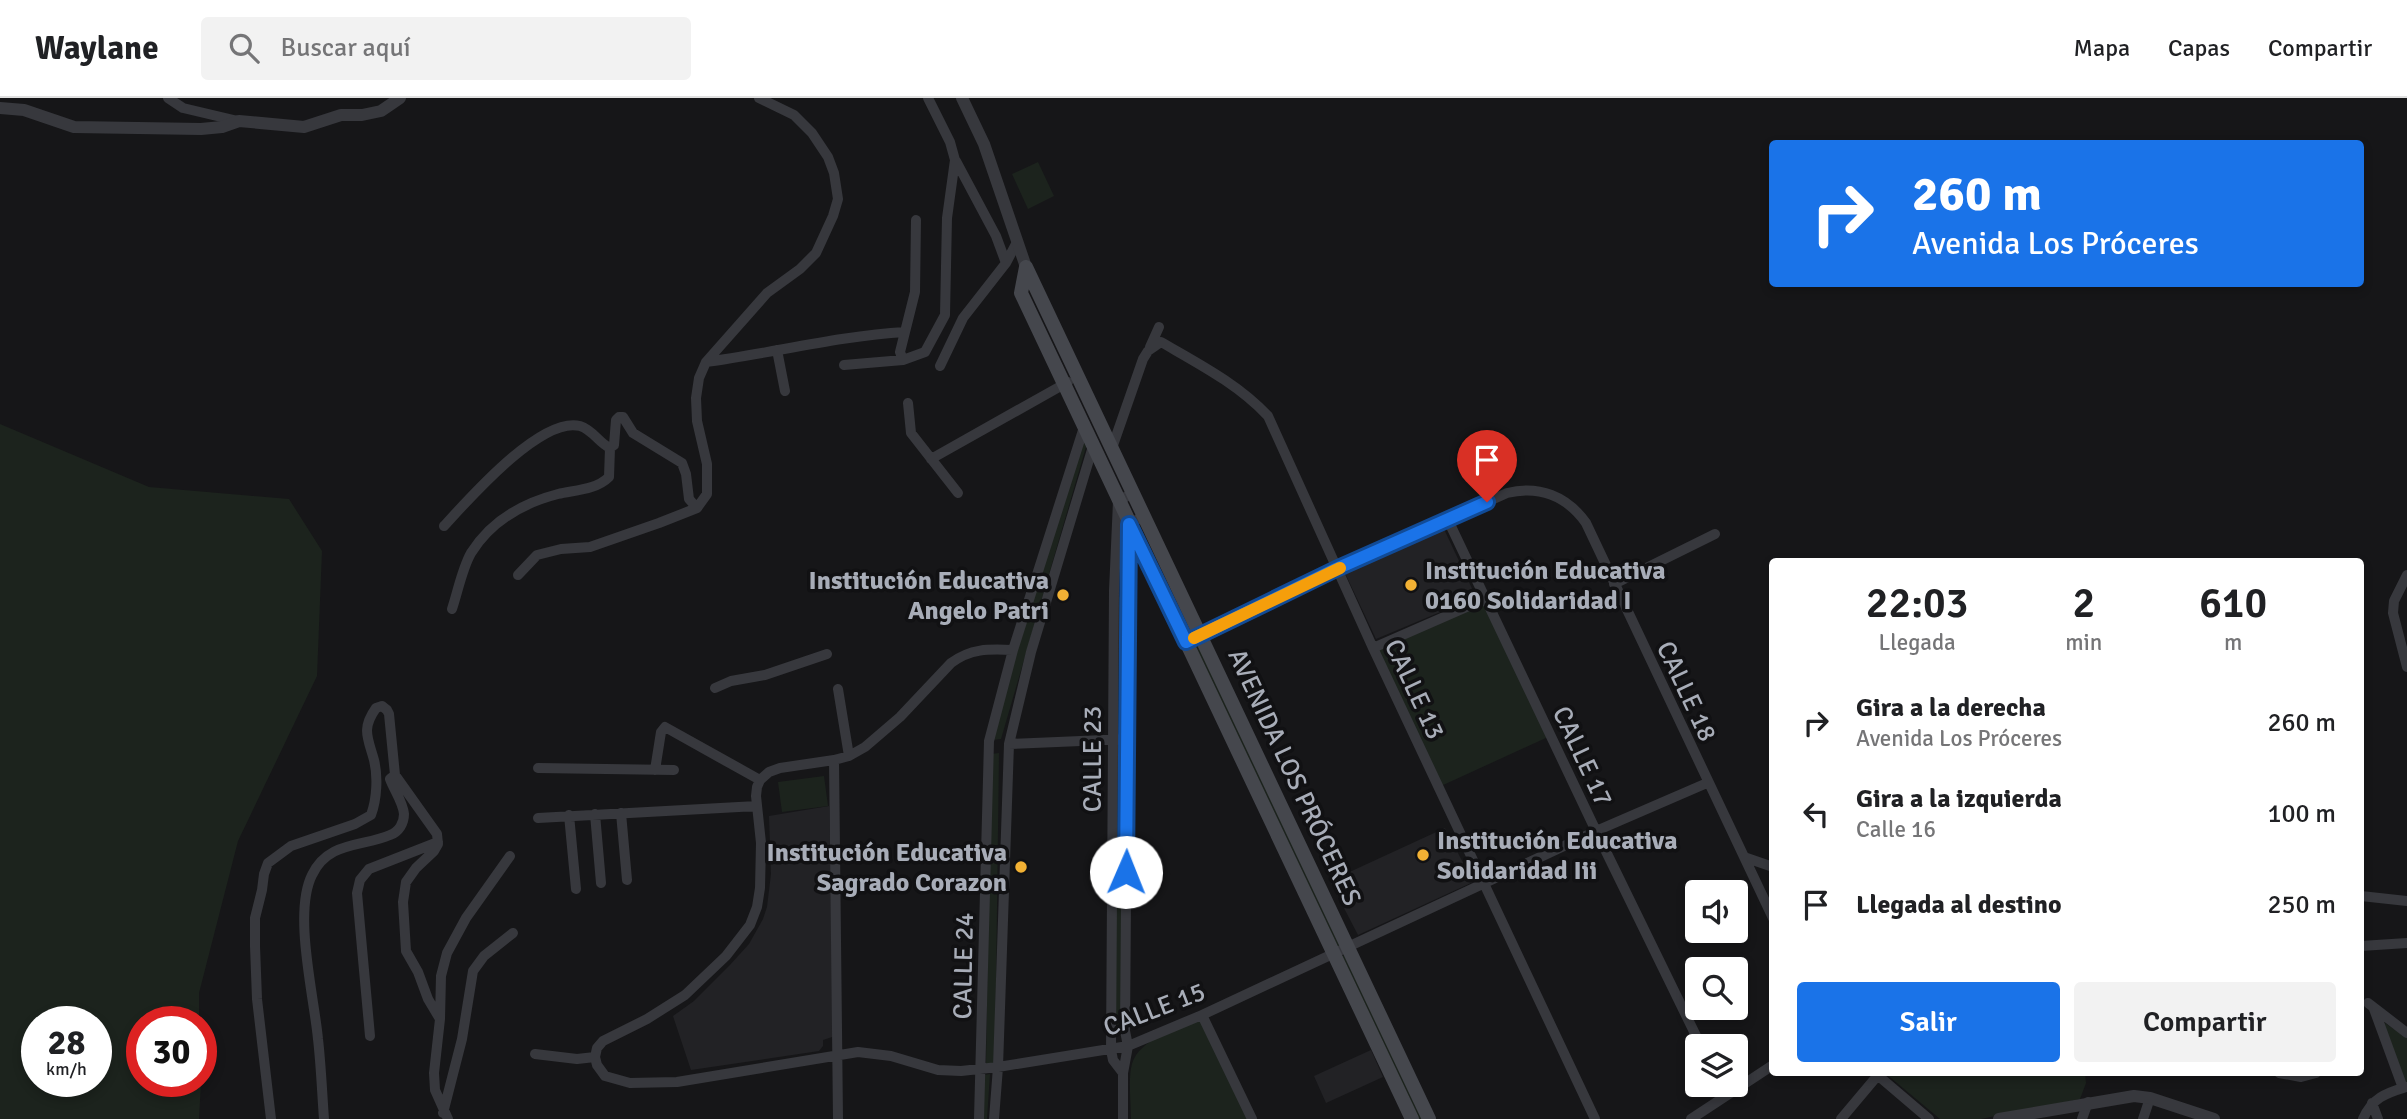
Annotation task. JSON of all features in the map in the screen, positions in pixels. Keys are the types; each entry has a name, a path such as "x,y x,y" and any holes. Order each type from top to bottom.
{"main road":[{"name":"AVENIDA LOS PRÓCERES","path":"1026,267 1429,1119"},
{"name":"AVENIDA LOS PRÓCERES","path":"1026,267 1021,293 1412,1119"}],"street":[{"path":"168,98 183,108 239,121 304,127 341,115 362,116 381,111 400,98"},
{"path":"518,575 537,555 561,549 590,547 697,509 707,494 707,464 697,421 696,398 699,378 706,362 767,293 800,269 816,253 838,199 834,173 828,157 812,133 794,116 759,98"},
{"path":"928,98 950,142 955,160 996,236 1006,263"},
{"name":"AVENIDA LOS PRÓCERES","path":"962,98 997,179 1026,267"},
{"path":"0,108 24,110 74,127 201,129 222,127 239,121"},
{"path":"844,365 903,360 925,352 945,316 947,218 955,160"},
{"path":"903,360 900,352 915,292 916,220"},
{"path":"940,366 963,318 1006,263 1017,242"},
{"path":"1092,444 1109,441 1159,327"},
{"path":"706,362 803,344 905,332"},
{"name":"CALLE 13","path":"1145,355 1161,342 1250,396 1268,416 1336,569 1595,1119"},
{"path":"778,350 785,391"},
{"path":"931,459 1078,377"},
{"path":"908,403 911,433 958,493"},
{"path":"452,609 470,555 503,518 527,503 584,489 609,477 615,420 621,416 633,433 682,463 689,499 697,509"},
{"path":"1083,425 1097,417"},
{"path":"444,526 481,485 525,447 563,425 582,426 611,449"},
{"name":"CALLE 24","path":"979,1119 989,741 1013,650 1083,425"},
{"name":"CALLE 24","path":"994,1119 1009,744 1031,652 1092,444"},
{"name":"CALLE 18","path":"1448,520 1514,491 1536,490 1549,494 1562,499 1579,514 1769,910"},
{"path":"1118,501 1133,493"},
{"name":"CALLE 23","path":"1118,501 1114,591 1111,1051 1122,1073"},
{"path":"1129,524 1144,516"},
{"path":"1186,642 1336,569 1448,520"},
{"name":"CALLE 17","path":"1448,520 1695,1034"},
{"name":"CALLE 23","path":"1123,1119 1122,1073 1128,1046 1125,1031 1129,524"},
{"path":"1614,583 1715,534"},
{"path":"2407,575 2394,601 2393,613 2403,641 2407,667"},
{"path":"1373,648 1485,599"},
{"path":"535,1054 577,1059 596,1052 610,1037 647,1019 685,995 726,956 750,925 757,907 761,843 756,796 760,780 769,772 849,756 883,733 961,656 974,650 1013,650"},
{"path":"715,688 827,654"},
{"path":"838,689 849,756"},
{"path":"271,1119 257,999 255,946 255,918 264,873 268,863 291,846 355,824 371,815 376,780 374,762 366,739 367,726 376,708 382,706 389,714 395,775 433,826 438,842 434,851 416,868 407,882 403,902 406,951 440,1019"},
{"path":"655,770 661,732 665,727 760,780"},
{"path":"1009,744 1128,739"},
{"path":"834,760 838,1119"},
{"path":"538,768 674,770"},
{"path":"324,1119 306,933 308,887 320,861 349,845 390,835 402,824 404,813 390,779 395,775"},
{"name":"CALLE 15","path":"596,1052 597,1065 605,1076 613,1080 638,1083 677,1082 836,1055 871,1053 938,1070 982,1069 1111,1051 1202,1015 1596,831 1707,783"},
{"path":"538,818 757,806"},
{"path":"621,813 627,880"},
{"path":"595,814 601,883"},
{"path":"569,815 576,889"},
{"path":"370,1036 357,893 360,880 369,869 438,842"},
{"path":"446,1116 435,1090 434,1073 440,1019 441,975 447,953 466,918 510,856"},
{"path":"1744,857 1769,866"},
{"path":"2364,896 2407,901"},
{"path":"446,1116 473,971 484,956 513,933"},
{"path":"2364,946 2407,943"},
{"path":"2363,1119 2372,1103 2381,1095 2405,1088 2371,1006 2407,1033"},
{"path":"1202,1015 1252,1119"},
{"path":"1691,1119 1723,1091 1769,1067"},
{"path":"1840,1119 1875,1076"},
{"path":"1879,1076 1929,1119"},
{"path":"2006,1118 2134,1096 2150,1098 2212,1119"},
{"path":"2143,1119 2150,1098"},
{"path":"2082,1119 2088,1102"},
{"path":"2372,1103 2378,1119"}],"shaded area":[{"path":"1038,162 1054,196 1028,209 1012,174"},
{"path":"0,424 149,487 289,499 322,551 317,676 238,841 199,993 199,1006 126,1006 126,1097 200,1097 199,1119 0,1119"},
{"path":"1077,439 1084,442 1086,447 1001,739 992,740"},
{"name":"Institución Educativa 0160 Solidaridad I","path":"1443,527 1476,597 1376,639 1345,573"},
{"path":"1119,597 1127,597 1126,735 1118,736"},
{"path":"1483,604 1548,737 1441,786 1376,651"},
{"path":"1198,640 1343,944 1335,948 1191,644"},
{"path":"1117,743 1126,743 1121,1031 1115,1029"},
{"path":"999,753 995,1063 986,1064 991,754"},
{"path":"824,776 828,806 782,812 778,782"},
{"path":"829,806 835,1036 823,1040 819,1051 691,1070 673,1016 694,1001 729,966 749,944 763,919 771,874 769,816"},
{"name":"Institución Educativa Solidaridad Iii","path":"1445,828 1473,882 1358,935 1330,881"},
{"path":"1344,955 1426,1119 1415,1119 1341,957"},
{"path":"1199,1019 1249,1119 1131,1119 1130,1076 1136,1055 1161,1035"},
{"path":"2382,1021 2407,1038 2405,1083"},
{"path":"1371,1050 1383,1077 1326,1103 1314,1076"},
{"path":"990,1074 987,1119 981,1119 984,1075"},
{"path":"1889,1076 2085,1076 2086,1083 2080,1099 1981,1119 1940,1119"}],"slow traffic":[{"path":"1194,638 1340,568"}],"place":[{"name":"Institución Educativa 0160 Solidaridad I","path":"1411,585"},
{"name":"Institución Educativa Angelo Patri","path":"1063,595"},
{"name":"Institución Educativa Solidaridad Iii","path":"1423,855"},
{"name":"Institución Educativa Sagrado Corazon","path":"1021,867"}],"route":[{"path":"1126,872 1129,524 1186,642 1336,569 1487,502"}]}
